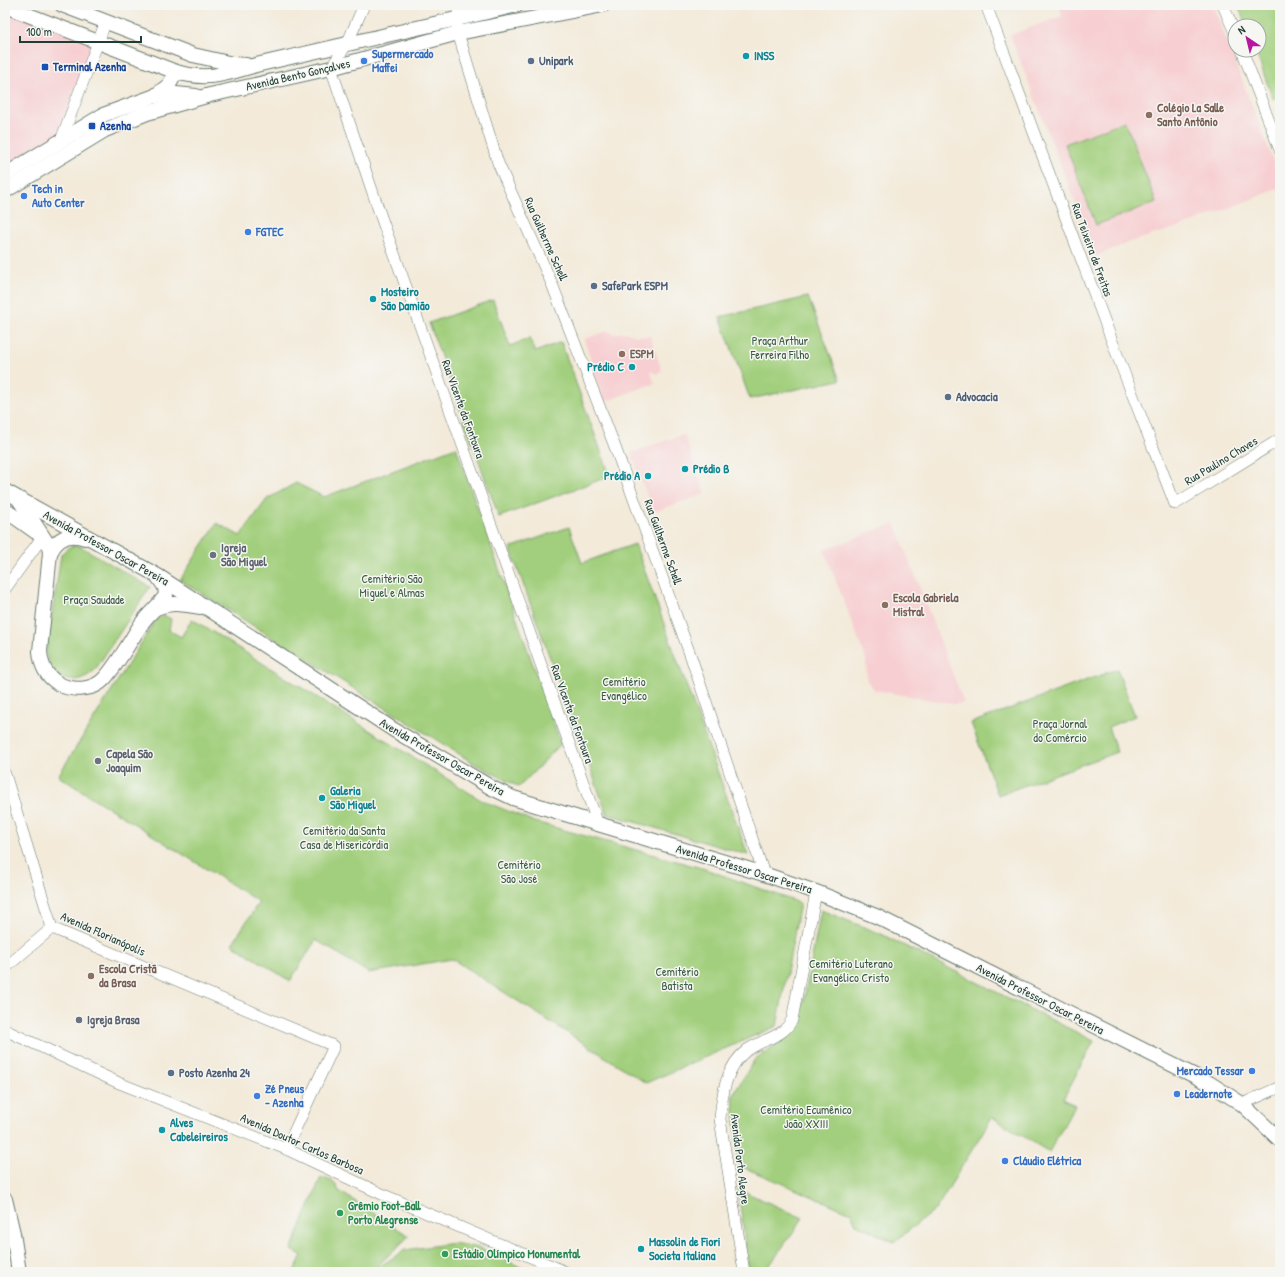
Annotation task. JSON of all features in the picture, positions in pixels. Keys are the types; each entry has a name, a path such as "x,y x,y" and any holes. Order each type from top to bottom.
{"main road":[{"path":"62,5 193,55 233,64 256,65"},
{"name":"Avenida Bento Gonçalves","path":"5,191 105,130 147,113 202,97 331,68 517,5"},
{"name":"Avenida Bento Gonçalves","path":"256,65 347,44 457,26 603,5"},
{"path":"5,6 176,72 200,77 211,77 256,65"},
{"path":"155,96 169,85 176,72"},
{"name":"Avenida Bento Gonçalves","path":"5,175 103,115 155,96 176,94 202,97"},
{"name":"Avenida Professor Oscar Pereira","path":"5,491 158,576 394,730 492,788 513,798 764,874 816,892 878,917 1209,1083 1242,1104 1280,1140"},
{"path":"19,500 47,541 50,553 40,651 41,662 45,672 52,680 61,685 78,689 92,687 104,680 148,614 156,608 166,595 166,591 158,576"},
{"name":"Avenida Professor Oscar Pereira","path":"5,510 43,536"},
{"path":"50,553 58,541 65,537 79,536 94,541"},
{"name":"Avenida Professor Oscar Pereira","path":"156,608 167,603 206,607"},
{"path":"5,1199 15,1242 19,1272"},
{"path":"15,1242 28,1272"}],"street":[{"path":"331,68 347,44 364,5"},
{"path":"457,26 462,5"},
{"name":"Rua Teixeira de Freitas","path":"986,5 1115,350 1175,504"},
{"path":"1223,5 1229,18"},
{"path":"61,140 106,21"},
{"name":"Rua Guilherme Schell","path":"457,26 498,163 552,284 615,447 691,658 764,874"},
{"path":"1245,58 1280,150"},
{"name":"Rua Vicente da Fontoura","path":"331,68 380,214 598,824"},
{"name":"Rua Paulino Chaves","path":"1175,504 1280,439"},
{"path":"5,590 43,536"},
{"name":"Avenida Florianópolis","path":"5,774 52,928 334,1046 286,1149"},
{"name":"Avenida Porto Alegre","path":"744,1272 720,1119 722,1098 729,1072 736,1062 747,1050 783,1032 788,1028 792,1020 816,892"},
{"path":"5,968 52,928"},
{"name":"Avenida Doutor Carlos Barbosa","path":"5,1030 119,1083 286,1149 384,1195 566,1272"},
{"path":"1242,1104 1280,1087"}],"shaded area":[{"name":"Colégio La Salle Santo Antônio","path":"1059,5 1213,5 1227,41 1227,58 1234,58 1280,178 1280,188 1191,223 1133,241 1096,256 1010,35 1062,16"},
{"name":"Terminal Azenha","path":"5,10 93,44 57,134 5,167"},
{"name":"ESPM","path":"607,331 614,334 625,332 636,336 650,336 662,371 656,374 650,371 655,383 604,402 584,339"},
{"path":"684,434 705,494 653,512 631,453"},
{"name":"Escola Gabriela Mistral","path":"895,523 964,703 953,704 875,690 867,681 866,659 824,550"}],"green space":[{"path":"1238,5 1280,5 1280,96 1273,99 1258,58 1267,58 1267,18 1243,18"},
{"path":"1125,121 1156,202 1096,225 1065,144"},
{"name":"Praça Arthur Ferreira Filho","path":"808,297 840,380 750,399 720,317"},
{"path":"493,300 510,346 530,338 535,352 561,342 610,476 499,517 429,323"},
{"name":"Cemitério São Miguel e Almas","path":"456,447 561,744 519,787 475,764 180,580 217,523 240,536 267,499 296,483 324,497"},
{"name":"Cemitério Evangélico","path":"569,527 582,563 635,544 748,855 607,814 510,548"},
{"name":"Praça Saudade","path":"75,545 80,546 150,587 95,670 87,676 71,680 64,679 52,669 48,662 46,652 61,555 67,548"},
{"name":"Cemitério da Santa Casa de Misericórdia","path":"163,615 171,619 169,630 181,637 192,619 481,800 535,822 705,869 800,903 777,1026 646,1083 452,959 369,973 316,940 290,981 232,944 259,902 58,776 155,621"},
{"name":"Praça Jornal do Comércio","path":"1117,669 1135,716 1108,727 1117,752 998,795 971,723"},
{"path":"821,910 879,933 1094,1041 1063,1099 1075,1105 1049,1152 992,1117 936,1209 894,1242 856,1224 851,1213 738,1165 733,1095 755,1059 794,1032 805,995"},
{"name":"Grêmio Foot-Ball Porto Alegrense","path":"321,1177 334,1182 339,1191 409,1236 376,1267 377,1268 405,1250 454,1243 480,1248 531,1272 294,1272 302,1255 291,1250"},
{"path":"738,1189 803,1218 765,1272 749,1272"}],"place":[{"name":"INSS","path":"746,56"},
{"name":"Supermercado Maffei","path":"364,61"},
{"name":"Unipark","path":"531,61"},
{"name":"Terminal Azenha","path":"45,67"},
{"name":"Colégio La Salle Santo Antônio","path":"1149,115"},
{"name":"Azenha","path":"92,126"},
{"name":"Tech in Auto Center","path":"24,196"},
{"name":"FGTEC","path":"248,232"},
{"name":"SafePark ESPM","path":"594,286"},
{"name":"Mosteiro São Damião","path":"373,299"},
{"name":"ESPM","path":"622,354"},
{"name":"Prédio C","path":"632,367"},
{"name":"Advocacia","path":"948,397"},
{"name":"Prédio B","path":"685,469"},
{"name":"Prédio A","path":"648,476"},
{"name":"Igreja São Miguel","path":"213,555"},
{"name":"Escola Gabriela Mistral","path":"885,605"},
{"name":"Capela São Joaquim","path":"98,761"},
{"name":"Galeria São Miguel","path":"322,798"},
{"name":"Escola Cristã da Brasa","path":"91,976"},
{"name":"Igreja Brasa","path":"79,1020"},
{"name":"Mercado Tessar","path":"1252,1071"},
{"name":"Posto Azenha 24","path":"171,1073"},
{"name":"Leadernote","path":"1177,1094"},
{"name":"Zé Pneus - Azenha","path":"257,1096"},
{"name":"Alves Cabeleireiros","path":"162,1130"},
{"name":"Cláudio Elétrica","path":"1005,1161"},
{"name":"Grêmio Foot-Ball Porto Alegrense","path":"340,1213"},
{"name":"Massolin de Fiori Societa Italiana","path":"641,1249"},
{"name":"Estádio Olímpico Monumental","path":"445,1254"}],"park label":[{"name":"Cemitério São José","path":"519,872"},
{"name":"Cemitério Luterano Evangélico Cristo","path":"851,971"},
{"name":"Cemitério Batista","path":"677,979"},
{"name":"Cemitério Ecumênico João XXIII","path":"806,1117"}]}
